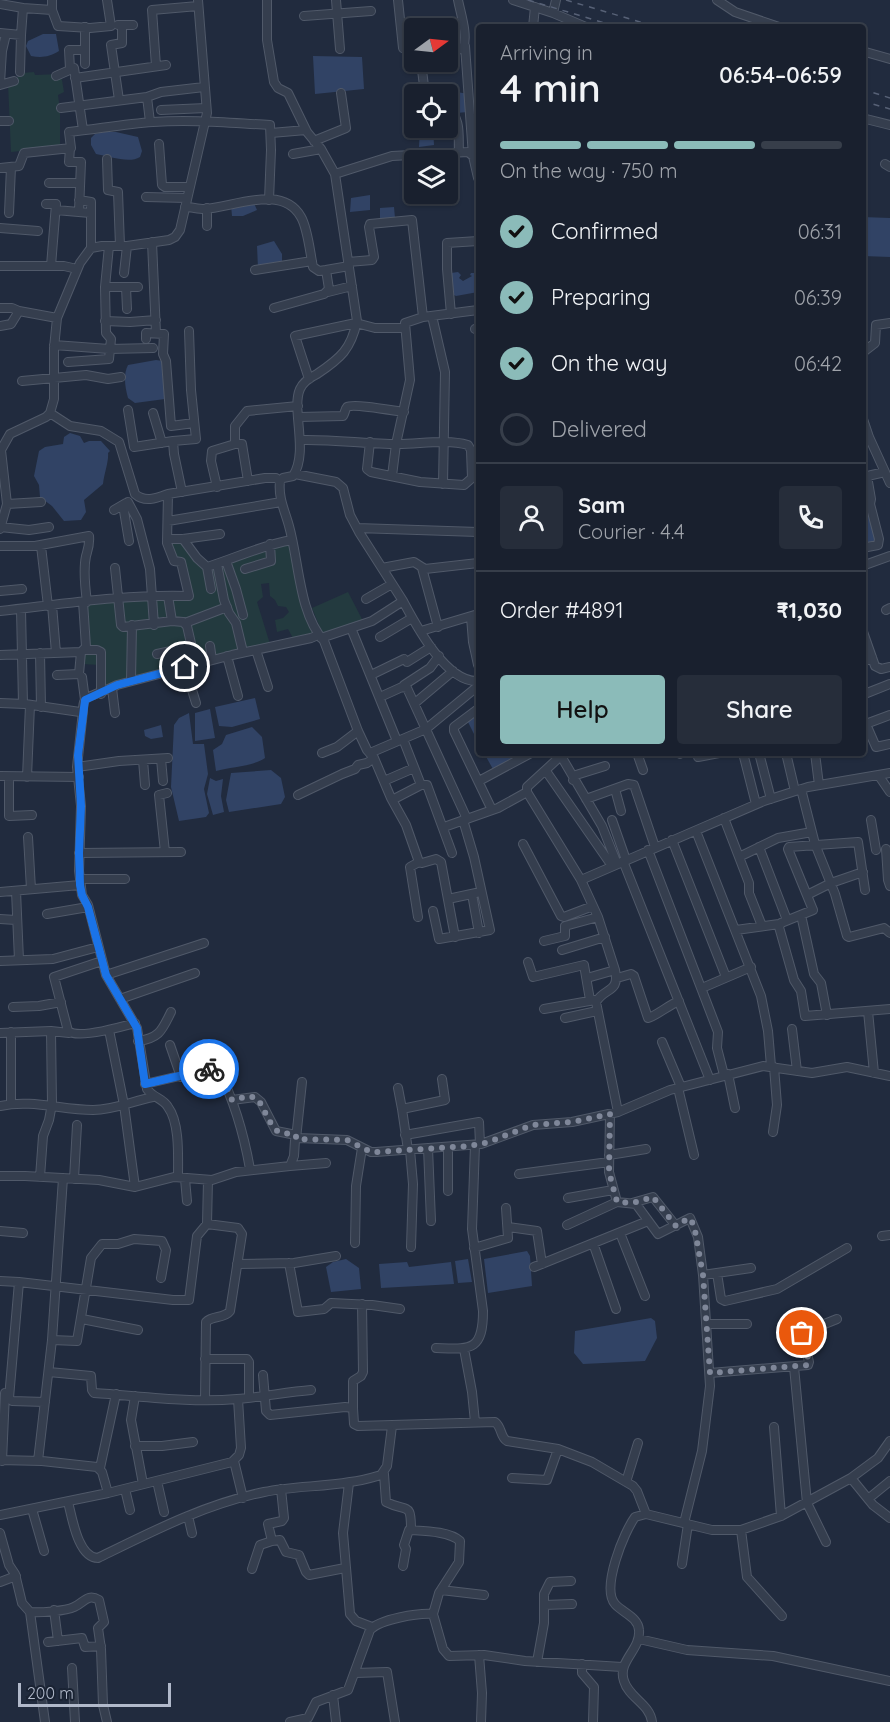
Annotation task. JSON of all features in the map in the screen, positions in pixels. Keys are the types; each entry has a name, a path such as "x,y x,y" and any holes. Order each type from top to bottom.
{"street":[{"path":"52,0 52,10 58,26 133,25"},
{"path":"107,0 111,26"},
{"path":"267,0 267,40 274,82 278,88 288,93 306,130 321,148 335,174 356,323 356,333 342,355 300,387 298,406 300,440 295,474"},
{"path":"336,0 340,49"},
{"path":"398,0 403,48"},
{"path":"458,0 464,29 473,156 476,164"},
{"path":"513,0 553,13 568,23"},
{"path":"553,13 556,0"},
{"path":"717,0 735,12 770,24"},
{"path":"91,249 169,240 176,237 180,230 206,121 198,3 152,10 156,66"},
{"path":"0,4 52,10"},
{"path":"533,24 535,7"},
{"path":"21,72 23,8"},
{"path":"304,16 371,11"},
{"path":"119,100 111,45 122,43 122,25"},
{"path":"85,27 85,64"},
{"path":"14,81 0,84 3,33 21,35"},
{"path":"458,49 465,46"},
{"path":"70,69 69,50 85,50"},
{"path":"866,52 890,59"},
{"path":"75,78 166,64"},
{"path":"57,76 74,68 83,130"},
{"path":"61,108 204,87"},
{"path":"314,141 346,128 341,93"},
{"path":"147,97 150,122"},
{"path":"161,110 206,108"},
{"path":"866,119 890,125"},
{"path":"79,211 81,162 69,162 70,148 65,133 150,122 206,121 220,124 270,125 269,200"},
{"path":"271,133 306,130"},
{"path":"458,138 459,152"},
{"path":"159,144 162,185 189,187"},
{"path":"0,168 19,166 24,153 70,148"},
{"path":"293,154 321,148"},
{"path":"335,174 392,156 468,152 473,156"},
{"path":"107,159 108,190 118,192 123,273"},
{"path":"9,213 10,167"},
{"path":"49,183 80,183"},
{"path":"146,197 207,208 252,200 269,200 290,205 301,217 315,270 326,270 372,260 374,257 370,224 412,220 423,317"},
{"path":"49,527 29,530 0,528 7,504 3,496 0,450 10,434 50,413 54,399 54,345 57,318 77,269 91,249 91,202 79,200"},
{"path":"46,204 56,204 51,266"},
{"path":"207,208 207,226"},
{"path":"56,210 90,213"},
{"path":"0,228 38,231"},
{"path":"452,314 447,269 447,243 476,241"},
{"path":"152,242 156,333"},
{"path":"68,362 109,359 111,339 106,333 105,287 109,246"},
{"path":"255,270 312,261"},
{"path":"0,266 51,266 77,269"},
{"path":"326,270 330,289 328,292"},
{"path":"274,308 352,286"},
{"path":"105,287 138,287"},
{"path":"126,287 127,309"},
{"path":"0,308 12,308 57,318"},
{"path":"392,476 396,444 410,380 405,323 423,317 476,310"},
{"path":"0,326 11,324 19,311"},
{"path":"432,316 445,372 443,484"},
{"path":"105,321 156,320"},
{"path":"309,379 295,336 356,323 375,328 404,328"},
{"path":"866,350 875,344 876,325 890,323"},
{"path":"128,410 134,447 196,439 189,332"},
{"path":"146,339 146,333 164,334 163,354 166,361 171,426 194,423"},
{"path":"54,345 109,349 153,348"},
{"path":"22,381 86,375 108,379 121,377"},
{"path":"235,444 235,426 247,411 298,406"},
{"path":"299,417 342,416 350,406 367,406 404,412"},
{"path":"50,413 70,426 101,431 119,442 135,494 150,500 168,494 271,477 280,481"},
{"path":"153,413 162,443"},
{"path":"866,427 890,483"},
{"path":"300,440 476,444"},
{"path":"173,441 182,492"},
{"path":"370,442 368,471 420,482 443,484 464,484 470,481 472,464 471,450 468,445"},
{"path":"217,487 211,461 212,451 235,444 243,444 248,481"},
{"path":"866,476 885,472"},
{"path":"280,481 295,474 339,483 343,488 350,514 357,528 431,647 453,671 468,681 476,681"},
{"path":"866,480 871,499 866,504 879,542 874,547 866,548"},
{"path":"280,481 281,502 290,526 296,567 306,603 324,641 358,731 406,825 419,862"},
{"path":"0,611 118,598 189,596 182,562 174,561 171,557 167,539 168,494"},
{"path":"114,510 137,496"},
{"path":"7,504 41,502"},
{"path":"168,521 281,502"},
{"path":"126,503 129,541"},
{"path":"126,503 137,519 148,561 154,625"},
{"path":"357,528 476,531"},
{"path":"167,539 220,534"},
{"path":"0,546 40,546 89,536 90,548 86,556 86,647 82,651 80,674 85,700 78,767 81,806 80,882 106,975 135,1023 145,1084 153,1097 168,1105 172,1116 187,1201"},
{"path":"183,539 207,567 211,589"},
{"path":"207,567 270,544 292,540"},
{"path":"245,569 271,561 270,544"},
{"path":"40,546 56,652"},
{"path":"866,565 890,556"},
{"path":"222,562 227,607 236,622 243,652"},
{"path":"222,562 236,589 243,615"},
{"path":"382,568 414,562 422,568 438,627"},
{"path":"422,568 476,563"},
{"path":"115,568 120,623 123,627 172,621 185,623 227,607"},
{"path":"366,599 392,584"},
{"path":"0,591 22,589"},
{"path":"168,596 172,621"},
{"path":"85,700 131,681 243,652 351,628 372,621 403,601"},
{"path":"21,609 27,777"},
{"path":"421,631 475,616 473,642 476,656"},
{"path":"380,637 412,618"},
{"path":"185,623 196,664"},
{"path":"131,681 132,626"},
{"path":"351,628 421,785 429,788 452,853"},
{"path":"866,644 877,668 890,667"},
{"path":"210,646 212,660"},
{"path":"157,654 190,647"},
{"path":"371,675 406,661 431,647"},
{"path":"0,655 97,650 101,652 101,694"},
{"path":"256,650 268,687"},
{"path":"40,653 41,706"},
{"path":"227,656 238,696"},
{"path":"404,685 430,668 439,656"},
{"path":"866,661 872,657"},
{"path":"185,667 196,703"},
{"path":"415,703 453,671"},
{"path":"57,675 80,674"},
{"path":"866,693 890,684"},
{"path":"380,697 405,687 415,703 465,820 490,929 479,933 439,939 433,911"},
{"path":"112,688 115,713"},
{"path":"298,795 355,769 358,765 367,763 372,755 426,729 476,688"},
{"path":"0,703 83,711"},
{"path":"476,711 454,727 492,810"},
{"path":"866,724 890,715"},
{"path":"866,729 876,747 890,744"},
{"path":"322,753 337,747 358,731"},
{"path":"479,781 526,756"},
{"path":"544,1009 593,1000 616,984 616,974 605,937 581,880 527,792 527,787 561,756"},
{"path":"562,756 573,780 602,826 620,862 710,1080"},
{"path":"638,756 643,770"},
{"path":"744,756 756,804"},
{"path":"760,756 771,799"},
{"path":"787,756 848,937 884,928 890,933"},
{"path":"815,756 819,785"},
{"path":"78,767 165,758 163,781"},
{"path":"143,760 145,785"},
{"path":"573,780 576,775 605,766"},
{"path":"384,781 414,768"},
{"path":"546,771 620,862"},
{"path":"581,880 756,804 819,785 890,773"},
{"path":"32,815 9,816 4,776 79,777"},
{"path":"879,776 890,792"},
{"path":"586,799 628,784 634,785 652,849 719,1035 717,1047 735,1108"},
{"path":"392,800 421,785"},
{"path":"615,789 621,811"},
{"path":"444,827 492,810 527,792"},
{"path":"165,852 159,795 167,793"},
{"path":"724,818 749,882 749,893 762,926"},
{"path":"612,820 620,862"},
{"path":"871,820 876,850"},
{"path":"696,831 736,930 765,1013 777,1105 773,1132"},
{"path":"739,857 778,838 812,832"},
{"path":"28,837 31,890"},
{"path":"672,840 726,977"},
{"path":"736,930 779,924 813,910 788,848 856,841 859,843 865,890"},
{"path":"523,844 561,916 564,917 593,906"},
{"path":"759,847 788,920"},
{"path":"860,852 888,849 890,886"},
{"path":"79,853 181,852"},
{"path":"418,917 410,867 419,862 436,860 441,862 455,937"},
{"path":"807,895 831,883 863,872"},
{"path":"0,892 125,879"},
{"path":"16,891 19,960"},
{"path":"448,899 482,891"},
{"path":"472,894 479,933"},
{"path":"47,914 88,907"},
{"path":"801,915 814,974 821,983 827,1015"},
{"path":"544,941 565,936 565,926 598,917"},
{"path":"0,919 16,920"},
{"path":"779,924 794,980 801,991 805,1016 890,1009"},
{"path":"562,950 605,937"},
{"path":"106,975 204,943"},
{"path":"0,961 53,959 98,947"},
{"path":"69,1033 54,980 56,975 102,961"},
{"path":"528,962 533,977 584,965 597,1011 614,1113 609,1158 617,1202"},
{"path":"702,988 750,967"},
{"path":"120,999 195,973"},
{"path":"587,978 633,974 648,1018 679,1001"},
{"path":"13,1006 39,1006 61,1002"},
{"path":"565,1018 597,1011"},
{"path":"868,1011 874,1073"},
{"path":"138,1041 155,1037 171,1012"},
{"path":"0,1033 51,1031 74,1034 109,1030 135,1023"},
{"path":"792,1029 797,1071"},
{"path":"109,1030 124,1105 135,1187"},
{"path":"40,1177 43,1136 51,1106 51,1031"},
{"path":"11,1032 11,1104"},
{"path":"662,1042 679,1088 694,1155"},
{"path":"205,1044 214,1068"},
{"path":"170,1045 181,1077"},
{"path":"232,1100 255,1097 261,1102 276,1131 296,1137 340,1139 376,1152 477,1145 532,1125 572,1122 614,1113 679,1088 755,1067 772,1066 816,1072 847,1067 890,1076"},
{"path":"145,1084 214,1068 220,1070 244,1138 250,1169"},
{"path":"402,1109 444,1102 446,1098 442,1079"},
{"path":"290,1166 293,1161 302,1082"},
{"path":"398,1088 413,1184 411,1246"},
{"path":"0,1107 34,1103 92,1110 109,1109 153,1097"},
{"path":"405,1135 479,1122 472,1224 483,1323 478,1341 472,1347 436,1348"},
{"path":"74,1179 77,1125"},
{"path":"448,1147 448,1191"},
{"path":"355,1243 356,1190 362,1148"},
{"path":"428,1148 431,1221"},
{"path":"519,1174 646,1149"},
{"path":"0,1176 99,1180 135,1187 182,1178 208,1180 250,1169 326,1164"},
{"path":"38,1461 52,1340 63,1178"},
{"path":"0,1281 189,1300 197,1236 207,1224 208,1180"},
{"path":"568,1198 613,1190"},
{"path":"567,1225 617,1202 632,1203 653,1197 676,1226"},
{"path":"632,1203 638,1206 658,1234 688,1218 692,1220 698,1237 707,1324 710,1398 702,1451 686,1524 682,1564"},
{"path":"474,1248 508,1238 506,1208"},
{"path":"534,1267 648,1221"},
{"path":"205,1400 206,1322 227,1315 230,1311 241,1231 238,1228 207,1224"},
{"path":"508,1227 537,1231 542,1264"},
{"path":"0,1231 22,1233"},
{"path":"620,1233 645,1296"},
{"path":"52,1340 76,1341 82,1319 91,1258 100,1246 118,1244 130,1239 162,1241 166,1250 161,1278"},
{"path":"593,1243 616,1309"},
{"path":"717,1273 721,1299 725,1300 777,1289 847,1248"},
{"path":"237,1264 289,1263 336,1256"},
{"path":"289,1263 298,1312 324,1309 331,1303 400,1309"},
{"path":"703,1275 751,1268"},
{"path":"20,1282 5,1391 1,1461 38,1461 99,1468 104,1475 108,1493"},
{"path":"362,1304 363,1371 361,1376 353,1381 353,1408 356,1425 497,1423 503,1438 507,1441 558,1449 592,1462 626,1482 637,1491 646,1514"},
{"path":"710,1373 810,1364 802,1333 837,1318"},
{"path":"82,1319 138,1330"},
{"path":"707,1324 747,1324"},
{"path":"464,1349 476,1422"},
{"path":"205,1359 247,1359 249,1362 249,1397"},
{"path":"794,1367 807,1503 826,1542"},
{"path":"49,1372 91,1376 93,1392 116,1395 205,1400 237,1399 311,1390"},
{"path":"263,1375 266,1411 270,1414 353,1408"},
{"path":"5,1391 12,1401 45,1402"},
{"path":"99,1468 116,1395"},
{"path":"135,1396 131,1420 143,1484"},
{"path":"0,1515 108,1493 234,1461 241,1448 237,1399"},
{"path":"392,1426 388,1461 384,1474 386,1502 409,1509 411,1530"},
{"path":"774,1427 782,1516"},
{"path":"652,1722 650,1712 630,1692 624,1682 622,1667 639,1639 637,1623 613,1601 610,1589 616,1557 635,1517 646,1514 712,1530 741,1530 782,1516 851,1478 878,1458 890,1441"},
{"path":"135,1446 162,1446 193,1442"},
{"path":"626,1482 638,1443"},
{"path":"512,1478 547,1480 558,1449"},
{"path":"234,1461 243,1498"},
{"path":"68,1502 79,1543 96,1559 162,1526 243,1498 281,1489 350,1483 384,1474"},
{"path":"851,1478 890,1518"},
{"path":"157,1481 164,1512"},
{"path":"868,1498 890,1481"},
{"path":"350,1483 343,1528 350,1614 356,1621 372,1627 394,1619 433,1614"},
{"path":"124,1489 130,1510"},
{"path":"272,1541 268,1524 282,1521 284,1518 281,1489"},
{"path":"32,1509 44,1551"},
{"path":"188,1516 192,1533"},
{"path":"403,1566 407,1532 411,1530 448,1535 460,1540 459,1562 441,1590 433,1614 446,1654 622,1667"},
{"path":"741,1530 746,1574 782,1616"},
{"path":"0,1533 8,1563 16,1576 22,1603 30,1612 45,1722"},
{"path":"252,1569 260,1545 280,1540 286,1552 299,1555 309,1575 345,1568"},
{"path":"0,1582 16,1576"},
{"path":"537,1662 545,1592 550,1582 571,1581"},
{"path":"441,1590 484,1595"},
{"path":"30,1612 74,1607 87,1598 98,1598 104,1622 98,1627 103,1705 107,1722"},
{"path":"544,1605 572,1604"},
{"path":"54,1610 58,1641"},
{"path":"290,1722 309,1718 316,1702 348,1690 372,1627"},
{"path":"48,1642 82,1638 86,1647 101,1646"},
{"path":"639,1639 687,1650 773,1656 890,1681"},
{"path":"479,1655 482,1693 481,1722"},
{"path":"582,1664 583,1675 594,1687 593,1722"},
{"path":"72,1668 75,1722"},
{"path":"355,1673 387,1672 395,1722"},
{"path":"333,1695 336,1722"}],"green space":[{"path":"34,72 35,75 61,74 64,92 58,95 60,147 11,152 8,83 11,77 22,77 22,73"},
{"path":"169,541 183,541 202,565 289,542 316,634 294,640 288,629 277,632 275,620 283,618 289,612 286,607 278,606 270,596 269,583 261,584 263,597 257,602 270,644 110,687 99,686 100,665 82,664 85,603 106,600 190,598 184,560 175,559 173,547"},
{"path":"348,592 363,621 324,637 312,608"}],"water":[{"path":"458,31 462,31 463,47 458,48"},
{"path":"43,34 56,34 59,51 52,55 31,56 26,46 28,41"},
{"path":"313,56 362,57 364,89 315,94"},
{"path":"458,92 468,94 473,104 467,112 458,113"},
{"path":"104,132 138,137 142,151 140,157 125,160 96,154 91,145 91,138 95,134"},
{"path":"419,138 434,138 434,145 419,147"},
{"path":"370,195 370,210 350,212 351,198"},
{"path":"253,201 257,210 243,216 232,216 231,205"},
{"path":"394,207 395,218 380,219 380,208"},
{"path":"866,217 890,218 890,257 866,256"},
{"path":"274,241 282,254 282,264 258,268 257,246"},
{"path":"458,272 461,275 459,278 463,281 472,276 471,273 476,273 476,292 456,296 452,294 451,273"},
{"path":"163,361 167,394 165,399 135,403 128,398 126,369 128,365"},
{"path":"70,433 80,436 84,443 101,441 110,451 103,484 84,500 86,512 81,520 64,521 52,506 40,497 39,485 34,476 39,451 45,447 63,444 64,437"},
{"path":"866,508 868,508 876,545 866,547"},
{"path":"255,698 260,719 232,727 219,726 215,707"},
{"path":"210,709 215,738 195,741 195,713"},
{"path":"189,713 193,744 204,744 208,774 204,789 209,813 206,817 179,821 171,787 174,725 179,718"},
{"path":"476,714 476,738 467,720"},
{"path":"161,725 163,737 151,739 145,736 144,730"},
{"path":"252,727 262,737 265,758 248,765 216,771 213,750 222,744 226,735"},
{"path":"486,756 524,756 494,771"},
{"path":"271,770 281,778 285,797 281,804 229,812 226,800 231,773"},
{"path":"210,778 216,781 223,779 221,796 224,812 213,815 207,794"},
{"path":"527,1251 530,1256 532,1286 488,1293 484,1259"},
{"path":"346,1259 359,1268 361,1289 331,1292 326,1267 333,1262"},
{"path":"468,1259 472,1282 458,1283 455,1261"},
{"path":"407,1262 409,1267 451,1262 454,1284 381,1288 379,1264"},
{"path":"651,1318 655,1321 657,1338 645,1361 583,1364 574,1353 575,1331"}],"railway":[{"path":"528,0 608,24"},
{"path":"566,0 647,24"},
{"path":"866,90 890,98"},
{"path":"866,102 890,109"}],"way so far":[{"path":"209,1069 220,1070 226,1090 232,1100 249,1096 258,1099 276,1131 296,1135 296,1139 347,1140 371,1152 475,1145 489,1142 532,1125 572,1122 610,1114 609,1172 617,1202 632,1203 653,1197 676,1226 689,1218 694,1225 698,1237 703,1275 710,1373 808,1365 810,1364 802,1333"}],"route":[{"path":"185,667 117,685 85,700 78,755 81,806 79,871 82,895 88,907 106,975 137,1028 145,1084 209,1069"}]}
